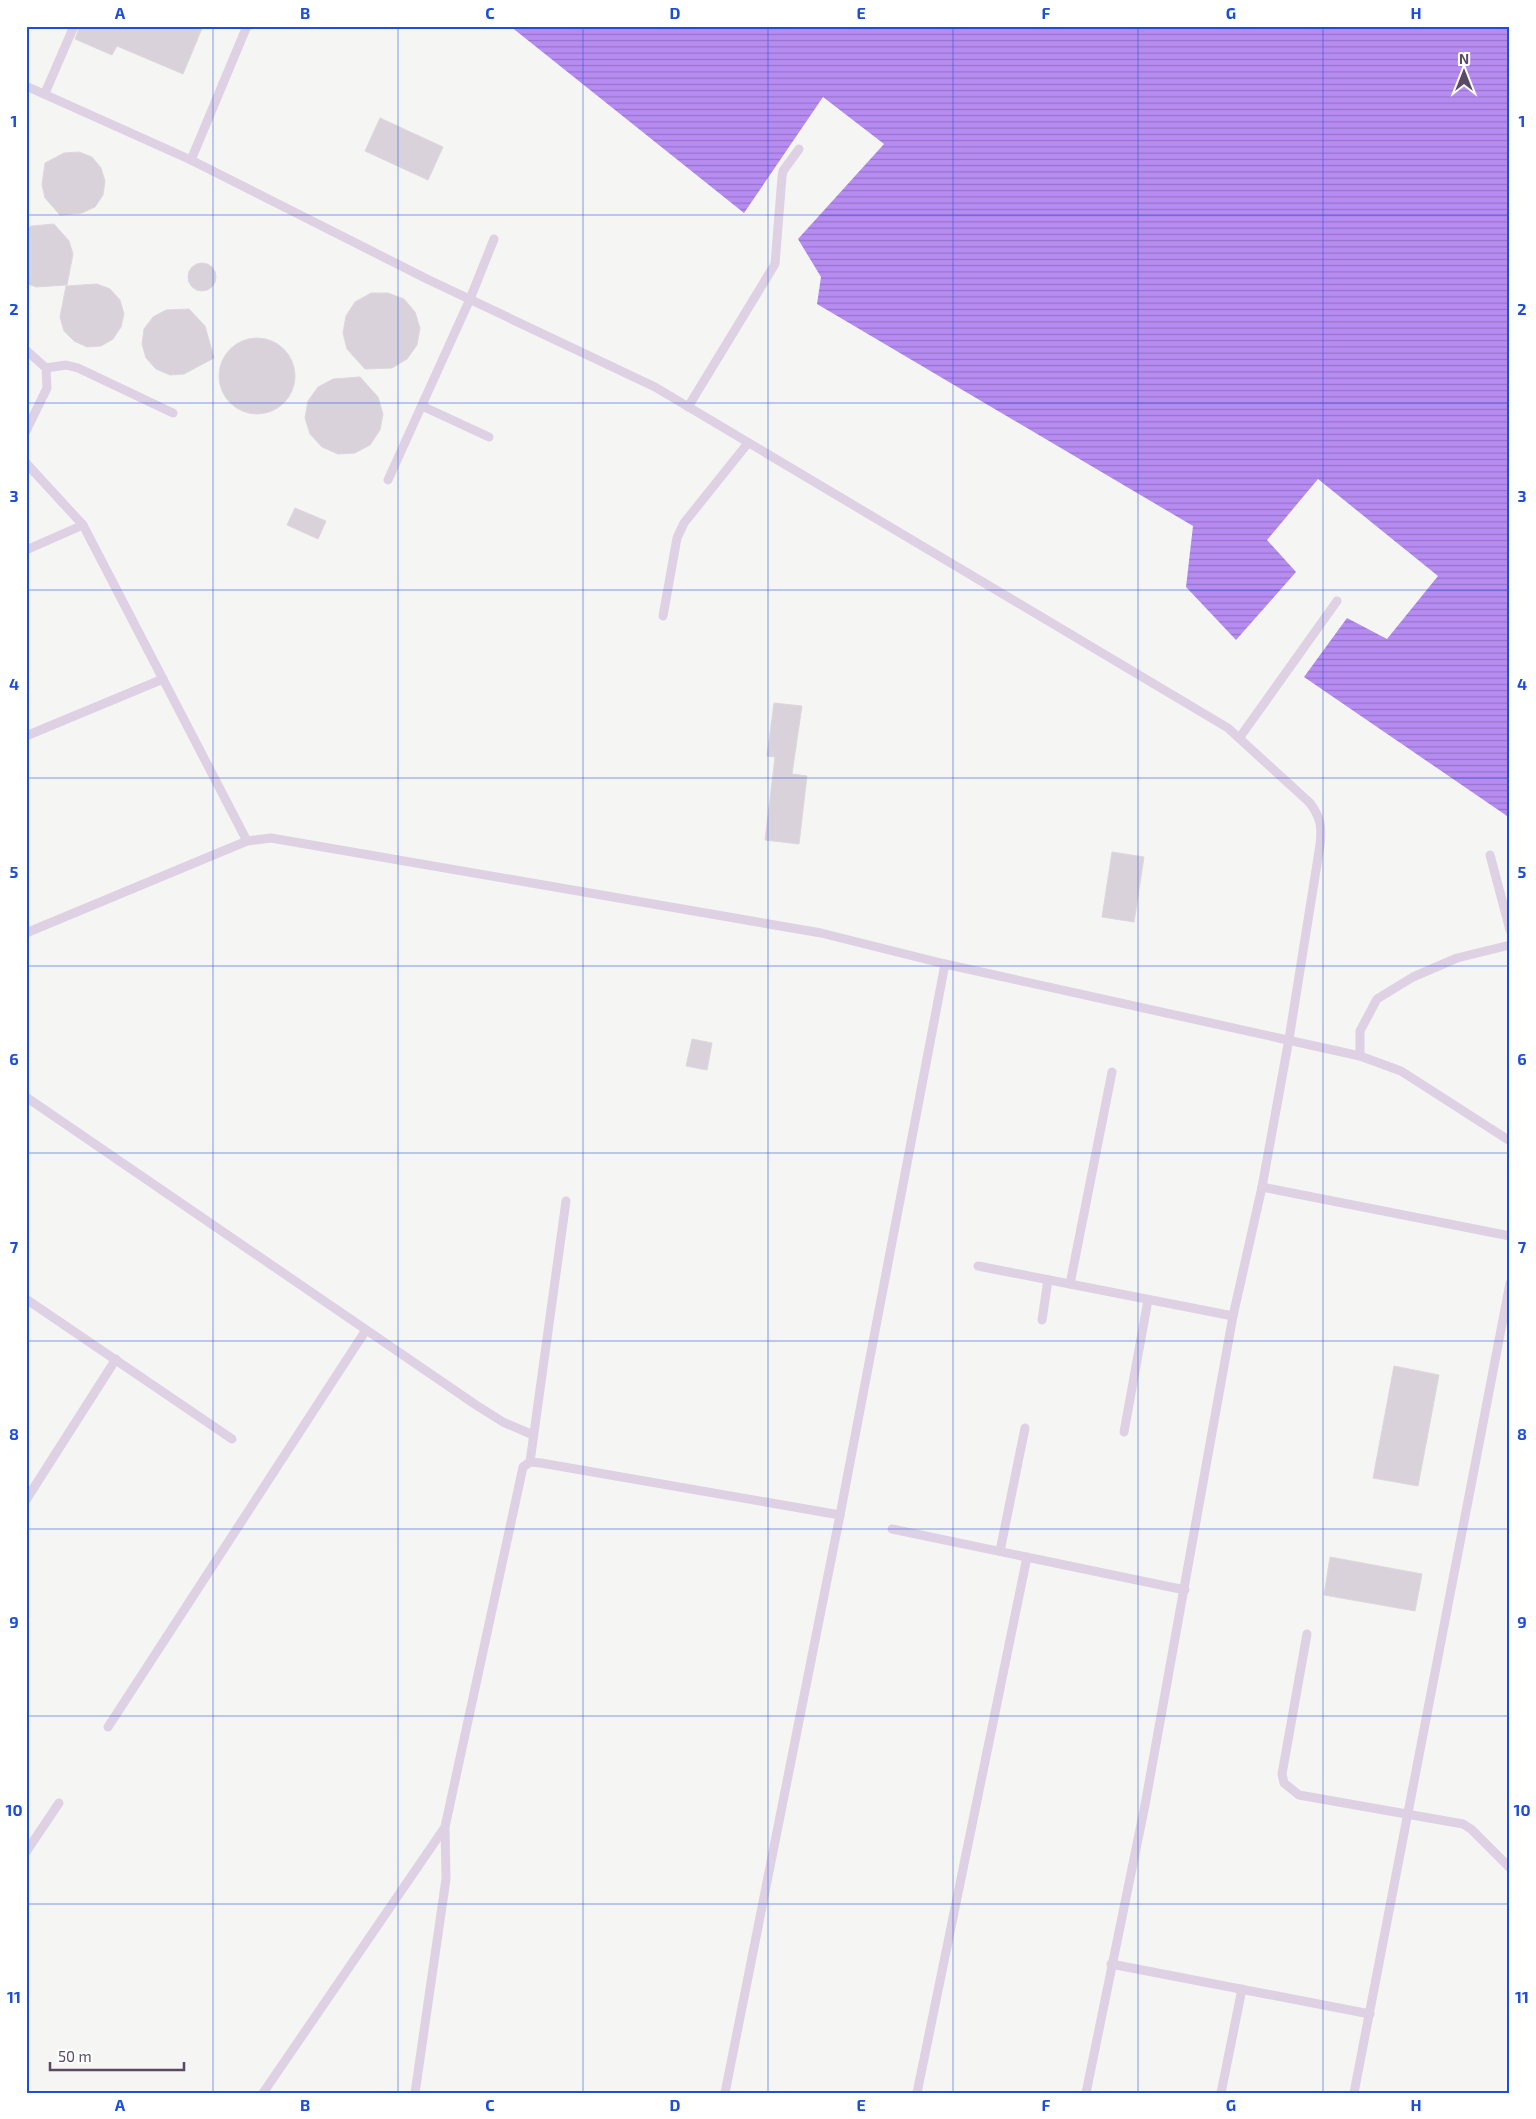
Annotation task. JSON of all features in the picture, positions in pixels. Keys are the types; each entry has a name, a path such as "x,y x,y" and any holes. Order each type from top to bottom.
{"lane":[{"path":"45,93 74,26"},
{"path":"191,160 247,26"},
{"path":"26,86 191,160 470,299 607,362 655,387 1228,728 1240,737 1310,804 1319,815 1322,826 1289,1039 1262,1187 1233,1316 1145,1805 1086,2093"},
{"path":"688,406 775,264 783,171 798,149"},
{"path":"388,480 470,299 494,238"},
{"path":"26,350 46,368 47,388 26,431"},
{"path":"46,368 66,365 78,368 173,413"},
{"path":"422,406 489,437"},
{"path":"663,616 677,538 684,523 748,443"},
{"path":"26,463 83,525 247,841"},
{"path":"26,550 83,525"},
{"path":"1240,737 1337,601"},
{"path":"26,736 163,679"},
{"path":"26,933 247,841 271,838 811,931 945,964 1360,1056 1401,1071 1510,1141"},
{"path":"1490,855 1510,930"},
{"path":"1360,1056 1360,1031 1377,999 1414,977 1457,958 1510,945"},
{"path":"725,2093 840,1515 945,964"},
{"path":"1070,1284 1112,1072"},
{"path":"26,1097 503,1422 533,1435"},
{"path":"1262,1187 1510,1236"},
{"path":"530,1462 566,1202"},
{"path":"978,1266 1233,1316"},
{"path":"1042,1320 1048,1280"},
{"path":"1354,2093 1510,1283"},
{"path":"26,1299 232,1439"},
{"path":"1124,1432 1148,1300"},
{"path":"108,1726 366,1330"},
{"path":"26,1500 116,1359"},
{"path":"1000,1551 1025,1428"},
{"path":"415,2093 446,1879 445,1827 523,1467 530,1462 840,1515"},
{"path":"892,1529 1185,1590"},
{"path":"917,2093 1027,1557"},
{"path":"1307,1634 1282,1774 1284,1783 1299,1795 1463,1824 1472,1829 1510,1868"},
{"path":"26,1852 59,1803"},
{"path":"263,2093 445,1827"},
{"path":"1111,1964 1370,2014"},
{"path":"1220,2093 1242,1989"}],"shaded area":[{"path":"510,26 1510,26 1510,818 1304,677 1347,618 1387,639 1438,576 1318,479 1267,540 1296,572 1236,640 1186,587 1193,526 817,304 821,277 798,239 884,144 823,97 744,213"}],"building":[{"path":"80,26 203,26 183,74 117,46 112,55 75,39"},
{"path":"380,118 443,147 428,180 365,151"},
{"path":"79,152 92,157 101,168 105,181 103,195 95,207 82,213 60,215 45,198 42,185 45,163 64,153"},
{"path":"54,224 69,241 73,254 67,285 36,287 26,283 26,229 32,226"},
{"path":"202,263 212,267 216,277 212,287 202,291 192,287 188,277 192,267"},
{"path":"97,284 110,289 120,300 124,314 121,327 113,339 101,346 87,347 74,341 64,331 60,317 66,286"},
{"path":"371,293 388,293 404,299 415,312 420,328 417,345 407,359 392,368 365,369 347,349 343,333 346,316 355,302"},
{"path":"189,309 205,326 214,358 184,374 170,375 156,369 146,358 142,344 144,329 153,317 166,310"},
{"path":"257,338 272,341 284,349 292,361 295,376 292,391 284,403 272,411 257,414 242,411 230,403 222,391 219,376 222,361 230,349 242,341"},
{"path":"360,377 378,397 383,414 380,430 370,445 355,453 338,454 322,447 310,434 305,418 308,401 318,387 333,379"},
{"path":"295,508 326,521 318,539 287,525"},
{"path":"774,703 802,706 792,774 807,776 799,844 765,840 775,757 767,756"},
{"path":"1112,852 1144,857 1134,922 1102,917"},
{"path":"692,1039 712,1043 707,1070 686,1066"},
{"path":"1394,1366 1439,1375 1418,1486 1373,1478"},
{"path":"1330,1557 1422,1574 1415,1611 1324,1595"}]}
